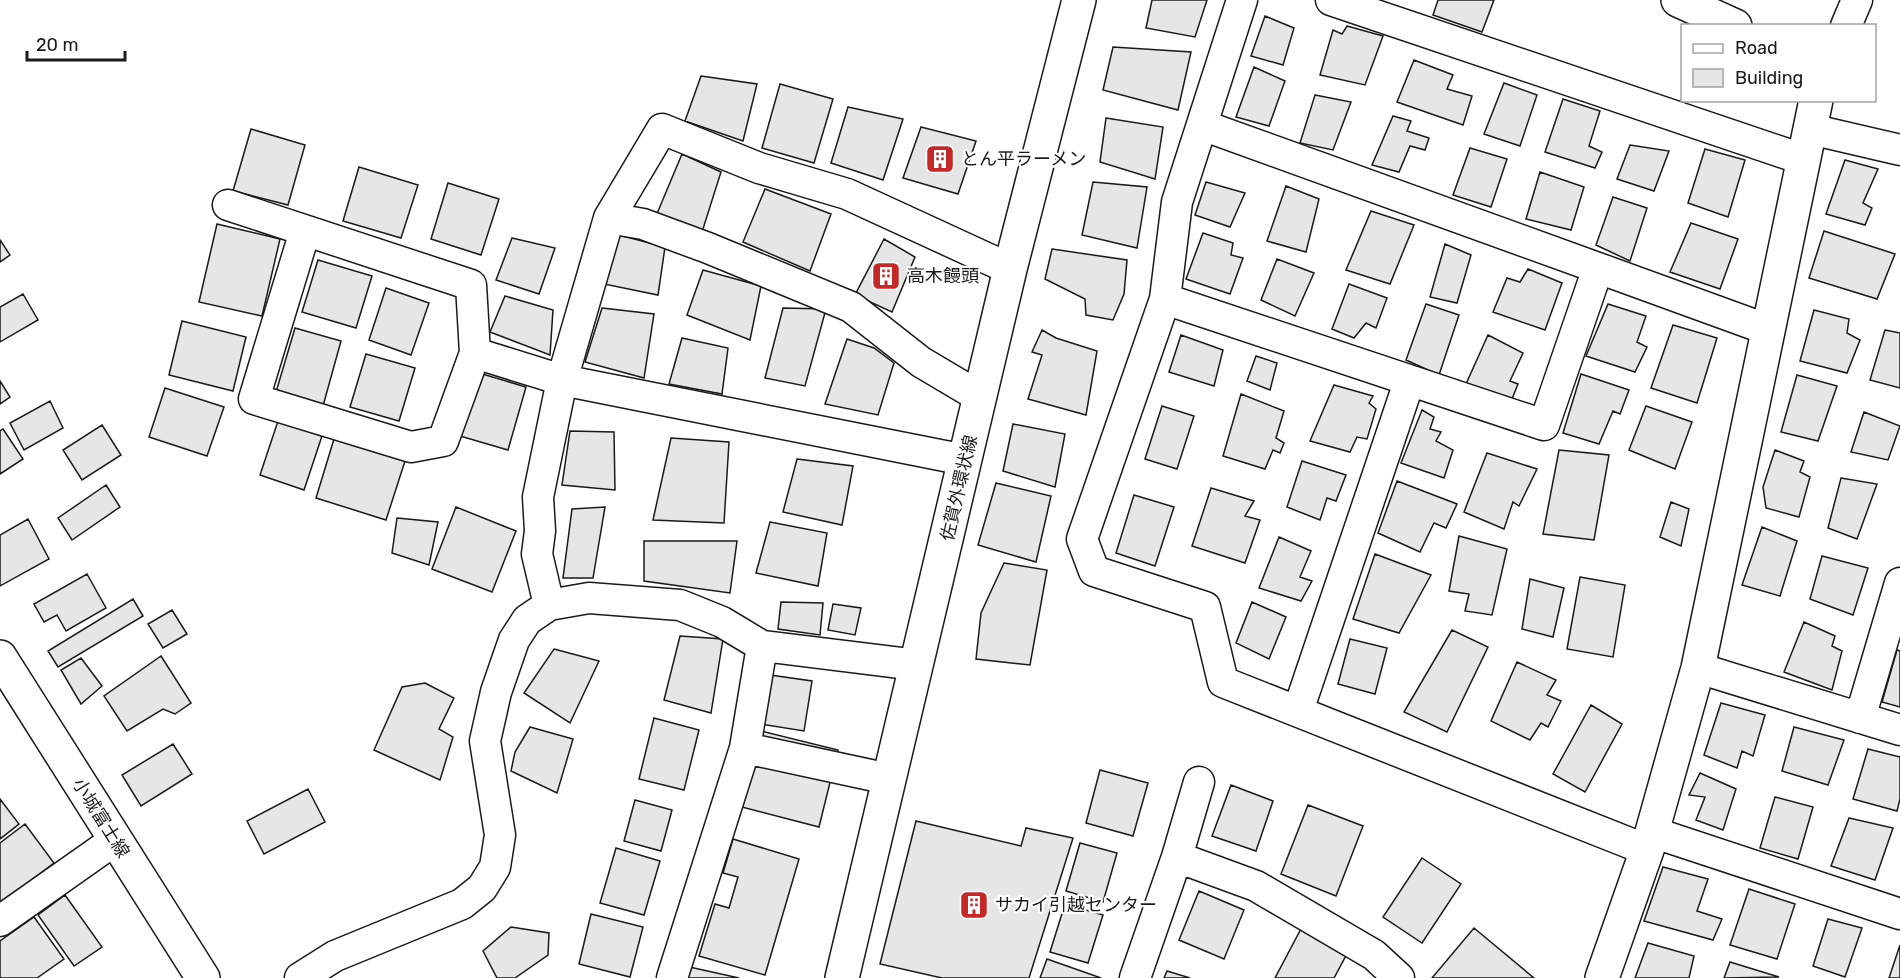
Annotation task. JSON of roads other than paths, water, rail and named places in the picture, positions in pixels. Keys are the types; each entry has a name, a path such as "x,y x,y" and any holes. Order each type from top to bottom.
{"main road":[{"name":"佐賀外環状線","path":"842,978 1010,269 1079,0"},
{"path":"1677,0 1731,24"},
{"path":"1602,978 1649,841 1698,668 1766,329 1809,130"},
{"name":"小城富士線","path":"0,657 203,978"}],"street":[{"path":"1242,0 1177,202 1165,299 1082,539 1094,572 1205,607 1224,682 1649,841 1900,914"},
{"path":"1330,0 1681,95"},
{"path":"1847,24 1857,0"},
{"path":"1706,102 1809,130 1900,150"},
{"path":"1202,125 1766,329"},
{"path":"549,605 537,554 540,531 538,497 562,380 609,218 662,129 759,168 847,194 1010,269"},
{"path":"228,205 471,285 475,353 443,441 411,447 254,399 306,231"},
{"path":"609,218 643,224 851,307 921,362 980,397"},
{"path":"1165,299 1544,425 1598,268"},
{"path":"475,353 562,380 965,460"},
{"path":"1298,711 1409,382"},
{"path":"1860,718 1900,583"},
{"path":"300,978 335,956 462,904 482,888 495,867 500,835 485,741 496,692 514,640 527,620 549,605 589,598 680,605 722,622 762,646 917,665"},
{"path":"672,978 745,748 762,646"},
{"path":"1698,668 1900,730"},
{"path":"745,748 890,779"},
{"path":"1135,978 1177,857 1199,782"},
{"path":"0,921 115,840"},
{"path":"1177,857 1256,886 1374,955 1399,978"}],"place":[{"name":"とん平ラーメン","path":"940,159"},
{"name":"高木饅頭","path":"886,276"},
{"name":"サカイ引越センター","path":"974,905"}]}
